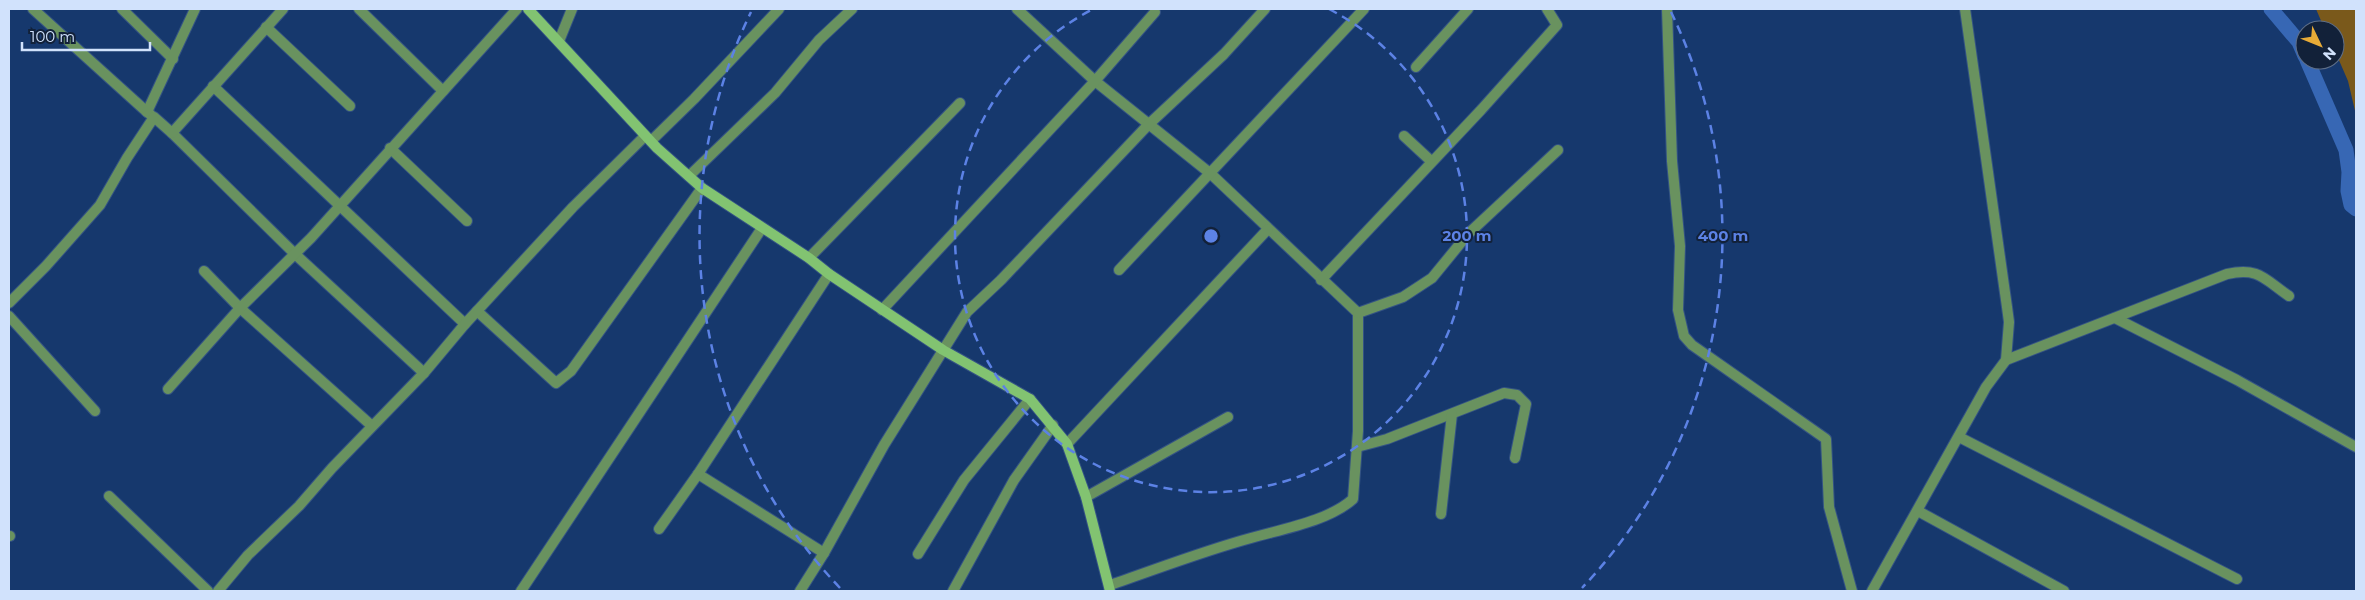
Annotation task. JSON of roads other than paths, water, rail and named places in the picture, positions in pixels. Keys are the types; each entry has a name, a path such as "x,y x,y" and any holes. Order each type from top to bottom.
{"main road":[{"path":"528,9 648,138 702,188 809,258 829,274 943,350 1030,399 1067,444 1086,498 1110,588"}],"street":[{"path":"33,9 172,133 295,254 424,373"},
{"path":"122,9 173,59"},
{"path":"9,304 46,266 100,204 150,114 195,9"},
{"path":"172,133 283,9"},
{"path":"359,9 443,91"},
{"path":"168,389 240,308 340,206 390,148 517,9"},
{"path":"558,41 572,9"},
{"path":"224,589 248,555 314,490 372,426 424,373 465,324 573,207 648,138 694,100 778,9"},
{"path":"689,176 775,94 820,40 852,9"},
{"path":"1017,9 1095,81 1211,174 1358,313 1357,447 1353,499 1339,510 1110,588"},
{"path":"800,591 824,554 884,445 967,312 1148,125 1224,54 1265,9"},
{"path":"1119,270 1364,9"},
{"path":"1416,67 1468,9"},
{"path":"1321,280 1481,110 1557,24 1547,9"},
{"path":"1667,9 1672,161 1680,246 1678,310 1684,336 1692,345 1826,439 1829,507 1852,591"},
{"path":"1872,591 1986,387 2006,360 2009,322 1964,9"},
{"path":"882,310 1095,81 1156,12"},
{"path":"266,27 350,106"},
{"path":"213,86 465,324"},
{"path":"809,258 960,103"},
{"path":"1404,136 1431,161"},
{"path":"390,148 467,221"},
{"path":"1358,313 1404,297 1432,278 1468,234 1558,150"},
{"path":"477,312 556,383 570,371 702,188"},
{"path":"521,591 762,228"},
{"path":"1067,444 1268,229"},
{"path":"204,271 240,308 372,426"},
{"path":"2006,360 2227,274 2252,271 2289,296"},
{"path":"660,529 829,274"},
{"path":"9,316 95,411"},
{"path":"2115,318 2237,380 2356,447"},
{"path":"1357,447 1387,439 1504,393 1517,395 1526,404 1526,412 1515,458"},
{"path":"918,554 964,480 1030,399"},
{"path":"1441,514 1452,414"},
{"path":"1086,498 1228,418"},
{"path":"953,591 1014,480 1053,425"},
{"path":"1958,436 2237,579"},
{"path":"698,474 824,554"},
{"path":"109,496 208,591"},
{"path":"1918,511 2064,591"}],"waterway":[{"path":"2271,9 2295,37"},
{"path":"2311,70 2346,150 2349,172 2348,191 2351,205 2356,209"}]}
